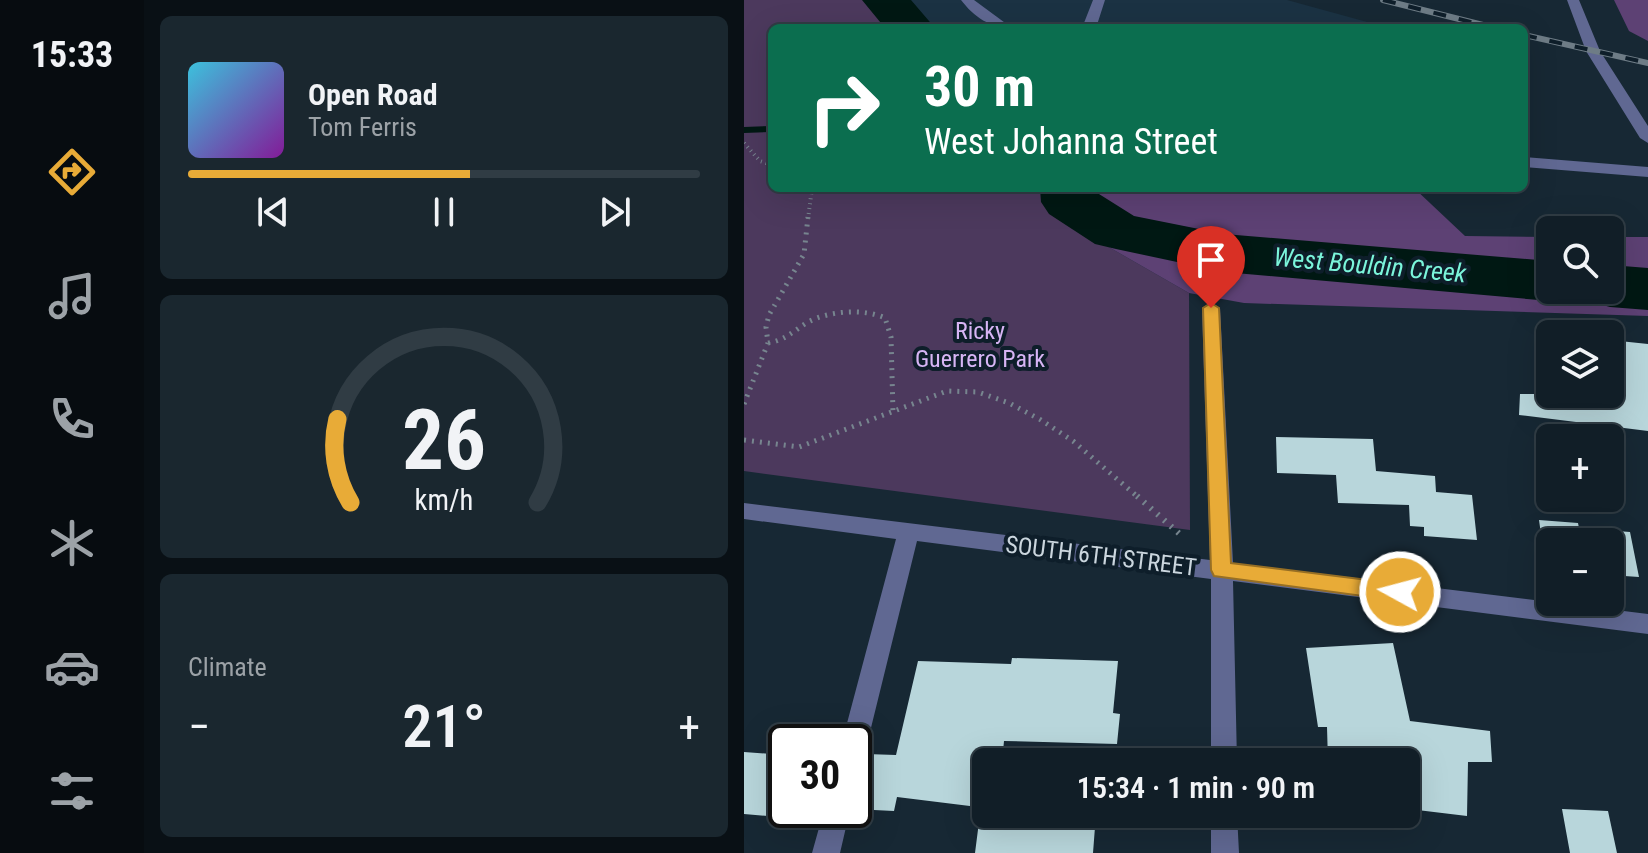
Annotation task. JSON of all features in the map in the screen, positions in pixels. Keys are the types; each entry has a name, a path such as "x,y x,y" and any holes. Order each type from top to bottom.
{"street":[{"path":"967,0 976,10 999,24"},
{"path":"1090,24 1099,0"},
{"path":"1573,0 1593,51 1626,108 1648,138"},
{"path":"1528,162 1648,172"},
{"path":"1211,308 1222,570 1224,748"},
{"name":"SOUTH 6TH STREET","path":"744,511 1648,624"},
{"path":"859,724 908,533"},
{"path":"826,853 832,828"},
{"path":"1224,828 1225,853"}],"path":[{"path":"744,143 760,161 768,164"},
{"path":"744,404 768,343 766,327 769,315 804,254 812,192"},
{"path":"768,343 788,341 807,322 830,315 861,313 884,317 892,332 889,343 894,360 893,413"},
{"path":"744,440 799,447 947,391 963,389 984,392 1052,424 1183,537"}],"shaded area":[{"path":"868,0 904,0 925,24 887,24"},
{"path":"904,0 1287,0 1374,24 925,24"},
{"path":"1614,0 1648,0 1648,41 1629,31"},
{"path":"1048,192 1418,192 1465,236 1536,237 1536,304 1624,304 1624,237 1648,237 1648,316 1244,303 1189,293 1100,242"}],"green space":[{"name":"Ricky Guerrero Park","path":"744,0 868,0 887,24 768,24 768,192 1048,192 1100,242 1189,293 1190,530 744,471"}],"building":[{"path":"1624,341 1648,344 1648,431 1624,428 1624,424 1592,424 1519,415 1520,394 1536,394 1536,408 1624,408"},
{"path":"1276,437 1373,439 1376,471 1435,476 1436,492 1472,495 1477,540 1424,536 1424,527 1410,526 1409,505 1338,503 1336,475 1277,473"},
{"path":"1539,520 1578,523 1579,528 1540,528"},
{"path":"1624,532 1630,532 1639,577 1624,576"},
{"path":"1393,643 1410,721 1490,731 1492,762 1468,762 1467,816 1420,810 1420,748 1328,748 1327,727 1318,727 1306,648"},
{"path":"1012,658 1118,661 1113,713 1120,714 1117,744 1004,741 1003,748 972,748 972,806 897,797 894,811 872,810 872,754 896,755 918,661 1011,664"},
{"path":"744,752 768,754 768,816 744,814"},
{"path":"1562,809 1608,811 1617,853 1570,853"},
{"path":"978,828 1095,828 1093,853 975,853"}],"waterway":[{"name":"West Bouldin Creek","path":"885,0 907,24"},
{"path":"744,130 768,129"},
{"name":"West Bouldin Creek","path":"1069,192 1070,202 1116,231 1224,253 1536,280"},
{"name":"West Bouldin Creek","path":"1624,287 1648,289"}],"railway":[{"path":"1383,0 1479,24"},
{"path":"1528,36 1648,63"}],"route":[{"path":"1211,308 1222,570 1400,592"}]}
